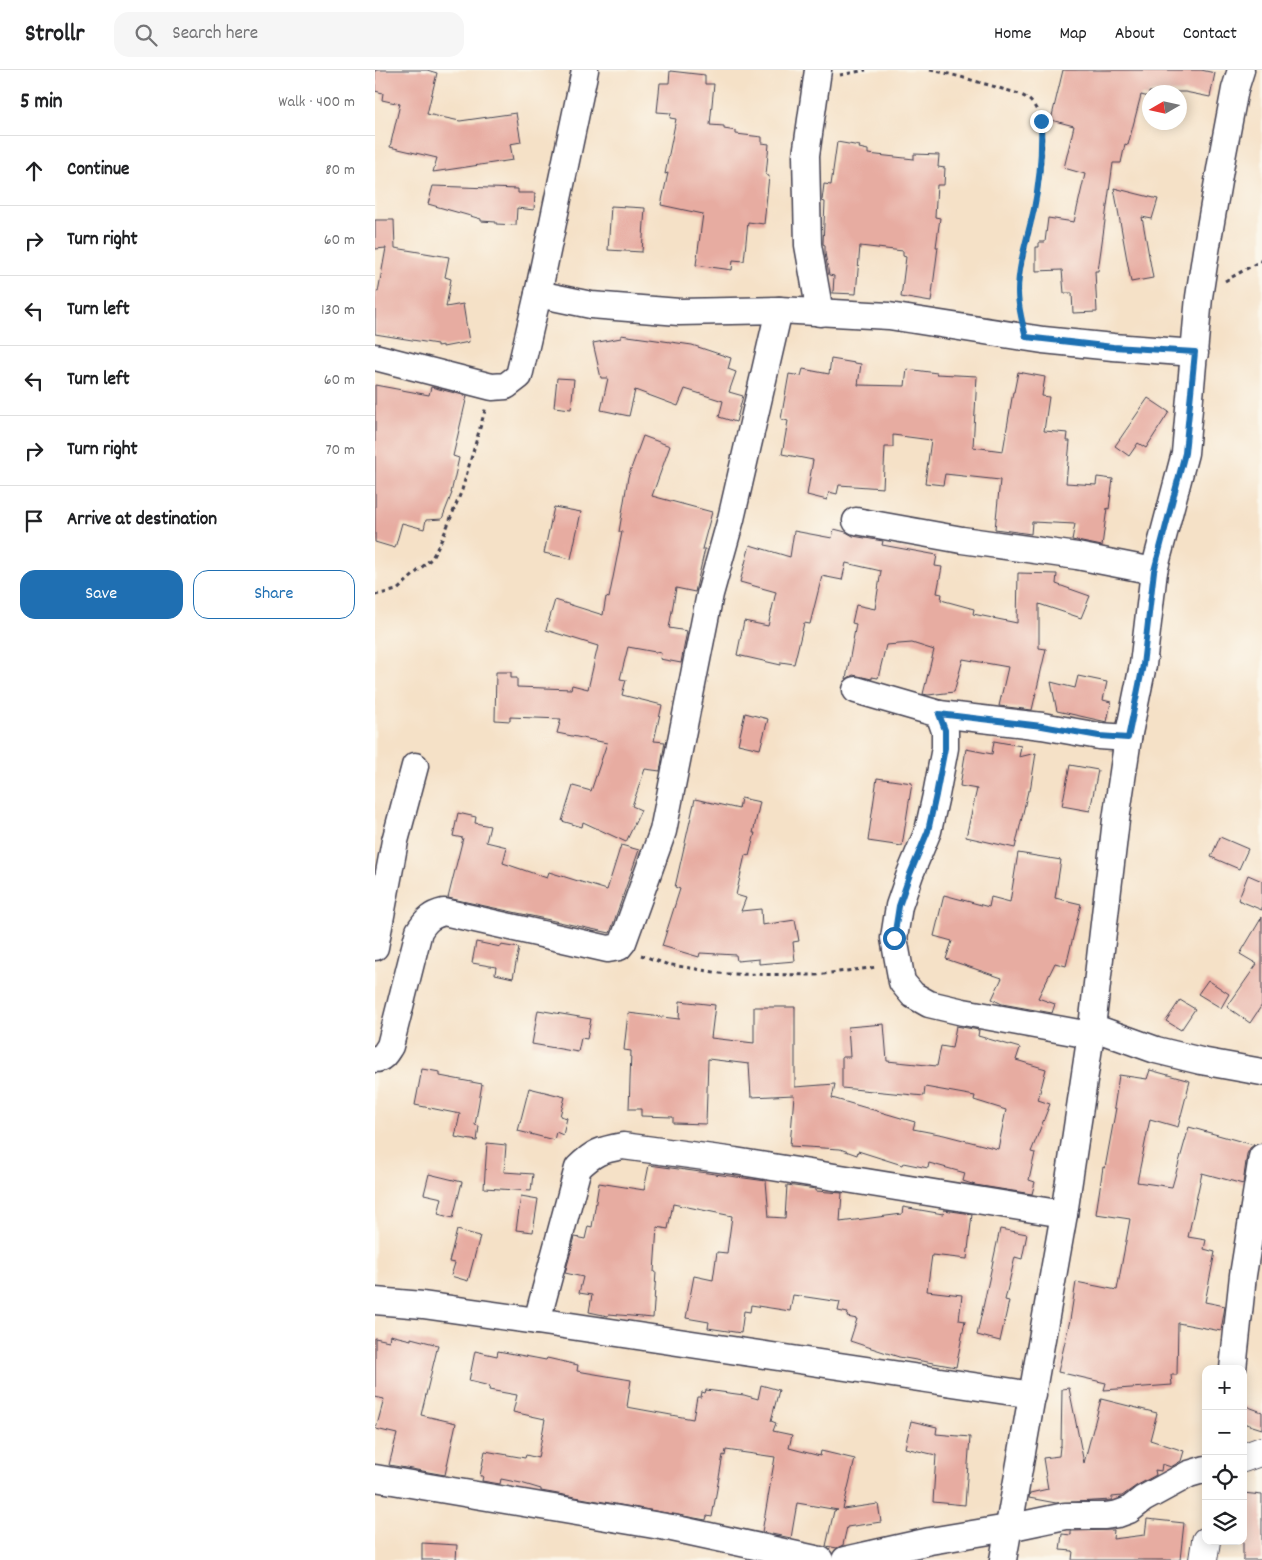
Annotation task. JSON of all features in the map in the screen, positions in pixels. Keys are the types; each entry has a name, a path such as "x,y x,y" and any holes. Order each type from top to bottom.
{"main road":[{"path":"1247,1457 1262,1451"},
{"path":"1203,1560 1205,1545"}],"street":[{"path":"375,357 492,388 506,386 519,376 585,70"},
{"path":"817,70 806,155 808,245 820,313"},
{"path":"1003,1560 1064,1214 1091,1031 1116,820 1128,738 1143,665 1154,571 1185,453 1199,297 1222,158 1235,89 1241,70"},
{"path":"538,294 591,305 679,312 779,310 889,316 1026,337 1113,347 1195,352"},
{"path":"375,1059 379,1059 385,1054 390,1046 419,931 427,919 434,914 444,912 608,949 619,947 623,942 663,831 710,594 731,519 779,310"},
{"path":"856,521 963,540 1077,556 1154,571"},
{"path":"856,690 939,714 1033,724 1099,736 1128,738"},
{"path":"939,714 945,730 945,748 928,831 899,906 894,938 902,982 913,995 929,1004 963,1012 1091,1031 1201,1061 1262,1072"},
{"path":"375,948 395,841 415,766"},
{"path":"537,1321 578,1168 591,1155 606,1149 623,1146 735,1161 1064,1214"},
{"path":"1233,1365 1243,1275 1255,1244 1262,1157"},
{"path":"375,1301 537,1321 1033,1395"},
{"path":"845,1560 931,1541 1065,1516 1105,1516 1118,1514 1129,1510 1143,1499 1189,1474 1202,1470"},
{"path":"375,1478 672,1528 820,1560"}],"path":[{"path":"930,70 1021,94 1030,100 1036,108 1041,121 1040,170 1018,291 1019,309 1026,337"},
{"path":"1199,297 1262,260"},
{"path":"375,596 397,590 432,558 443,537 462,490 492,388"},
{"path":"619,947 666,964 726,974 816,975 898,965"}],"building":[{"path":"375,70 427,70 437,73 427,114 460,121 516,113 521,142 510,144 513,160 433,172 437,158 390,147 400,104 382,100 383,93 375,91"},
{"path":"1063,70 1201,70 1215,73 1210,97 1187,92 1187,85 1142,85 1142,95 1128,145 1125,144 1121,163 1113,163 1098,271 1095,271 1097,312 1073,313 1072,293 1064,293 1062,270 1036,271 1036,247 1039,247 1039,242 1045,242 1048,218 1074,222 1085,174 1064,168 1074,126 1051,120"},
{"path":"670,71 705,75 705,84 714,84 710,125 724,126 724,129 736,131 736,134 762,137 762,143 769,144 766,175 769,176 764,224 748,222 744,261 733,260 732,270 696,265 703,214 661,205 676,119 670,118 671,113 657,112 660,83 669,83"},
{"path":"837,142 860,146 859,148 868,150 868,154 914,159 914,154 939,155 938,167 945,168 944,185 937,185 935,217 940,218 931,302 901,297 906,257 903,256 903,251 860,246 856,294 833,293 834,276 829,275 825,245 823,244 825,202 822,201 824,184 831,185"},
{"path":"433,186 518,189 518,193 535,193 534,210 517,208 516,225 481,221 481,219 428,204"},
{"path":"1114,188 1158,199 1152,219 1142,217 1153,278 1131,282"},
{"path":"611,206 645,208 642,252 608,250"},
{"path":"375,220 394,220 395,248 449,257 445,277 451,279 446,307 463,304 469,342 443,347 443,345 437,346 437,344 375,334 375,291 378,292 386,248 375,249"},
{"path":"621,335 692,345 731,358 728,369 736,372 729,392 743,396 736,422 719,417 723,401 685,389 678,406 635,390 629,416 601,410 608,378 601,378 593,343 621,338"},
{"path":"831,359 861,364 858,385 905,386 907,369 936,374 977,376 973,447 1003,451 1018,372 1045,377 1042,396 1049,397 1044,431 1068,433 1067,441 1070,441 1066,483 1096,485 1097,477 1113,479 1102,546 1072,540 1075,524 1032,522 1031,534 995,529 1000,480 945,474 943,485 925,483 931,440 893,435 893,447 885,447 883,488 839,485 837,494 829,492 827,500 807,495 813,460 782,454 788,421 781,419 789,374 801,376 803,369 829,374"},
{"path":"557,378 574,379 571,409 554,407"},
{"path":"375,385 429,395 431,387 467,396 453,456 459,458 452,493 442,519 426,520 424,529 402,523 395,548 375,542"},
{"path":"1148,398 1169,412 1146,448 1138,443 1129,456 1115,446"},
{"path":"643,436 670,446 652,496 712,512 702,549 705,549 695,592 676,588 669,628 687,631 681,663 660,659 661,653 628,647 620,679 626,680 622,695 662,705 654,741 665,742 660,771 645,769 632,806 641,810 626,842 583,822 582,827 562,821 573,786 591,791 607,743 557,733 561,719 510,717 510,721 495,720 496,672 511,672 511,678 517,678 517,687 571,689 572,685 588,689 598,646 546,630 555,600 603,615 606,597 609,598 622,532 619,532 628,477"},
{"path":"554,507 581,512 571,559 544,553"},
{"path":"834,529 853,536 883,541 882,545 937,555 935,566 942,567 937,593 942,594 941,600 974,609 973,614 1017,623 1018,573 1057,574 1056,584 1090,596 1081,618 1039,604 1039,648 1046,649 1032,710 999,706 1008,667 963,659 954,692 923,694 934,650 912,643 886,645 878,678 872,677 872,679 853,675 846,679 856,624 852,623 856,605 875,609 881,571 846,563 842,580 822,576 810,624 804,623 794,664 781,662 781,665 737,655 744,621 768,626 776,592 740,582 750,545 790,557 794,531 832,538"},
{"path":"1078,676 1107,682 1103,700 1111,702 1107,722 1057,711 1051,682 1075,688"},
{"path":"745,713 768,719 760,749 738,744"},
{"path":"994,741 1021,746 1019,757 1036,753 1030,791 1028,791 1015,848 966,837 977,789 960,786 966,749 992,754"},
{"path":"1070,765 1098,770 1090,811 1062,806"},
{"path":"877,778 912,783 902,846 868,841"},
{"path":"741,798 760,802 753,833 755,833 749,856 745,855 736,895 746,898 741,911 761,909 762,925 795,920 799,941 793,942 795,961 759,964 759,959 737,961 736,955 700,953 699,957 662,946 680,889 675,887 695,799 739,809"},
{"path":"458,813 476,817 475,823 490,826 486,842 507,847 503,863 547,878 549,872 607,890 621,845 639,850 610,933 448,898 463,838 453,836"},
{"path":"1220,837 1248,849 1239,869 1211,857"},
{"path":"1018,853 1061,860 1055,898 1081,904 1066,966 1055,963 1038,998 1055,1004 1052,1013 1002,1004 992,999 1002,978 946,959 952,941 934,936 944,895 989,907 991,897 1010,902"},
{"path":"1248,875 1262,881 1262,910 1238,900"},
{"path":"1262,917 1262,1005 1250,1023 1227,1007 1257,964 1240,954"},
{"path":"476,942 519,948 513,978 495,974 496,967 472,963"},
{"path":"1208,980 1229,994 1221,1008 1198,994"},
{"path":"1180,1000 1195,1009 1181,1030 1166,1021"},
{"path":"680,1001 715,1005 711,1038 754,1043 754,1007 795,1007 795,1087 835,1084 832,1098 915,1122 913,1129 998,1149 1006,1110 974,1100 975,1096 925,1087 924,1096 842,1088 842,1057 850,1057 848,1027 884,1024 887,1061 937,1066 941,1046 952,1048 956,1026 979,1030 978,1036 1020,1048 1016,1060 1046,1069 1038,1100 1050,1104 1031,1152 1035,1153 1029,1180 1035,1182 1032,1194 975,1185 963,1181 965,1173 929,1163 928,1168 903,1163 902,1165 858,1151 857,1155 840,1149 790,1146 794,1095 751,1097 749,1064 708,1059 706,1124 673,1123 673,1117 641,1116 641,1109 629,1109 631,1051 624,1050 628,1013 679,1019"},
{"path":"538,1010 591,1019 587,1039 581,1038 578,1052 532,1044"},
{"path":"422,1069 440,1072 440,1076 482,1084 475,1125 479,1126 477,1141 455,1137 460,1114 415,1105"},
{"path":"1150,1070 1190,1081 1178,1127 1150,1119 1137,1182 1172,1187 1189,1127 1254,1145 1247,1154 1243,1184 1202,1173 1188,1237 1206,1240 1204,1249 1215,1252 1205,1302 1225,1306 1221,1331 1178,1323 1177,1375 1171,1375 1172,1385 1104,1390 1106,1383 1058,1372 1070,1320 1076,1282 1117,1290 1130,1219 1096,1214 1103,1167 1105,1168 1116,1108 1114,1108 1119,1075 1147,1079"},
{"path":"529,1088 565,1097 560,1116 567,1118 563,1135 556,1132 554,1140 518,1131"},
{"path":"487,1143 506,1145 504,1172 533,1174 531,1191 484,1188"},
{"path":"649,1165 766,1181 769,1217 785,1218 787,1185 816,1189 816,1191 842,1193 840,1222 902,1214 903,1207 943,1214 944,1210 972,1214 967,1259 932,1255 927,1291 962,1295 959,1320 965,1321 956,1367 899,1357 850,1341 857,1319 847,1317 848,1313 838,1311 840,1302 793,1295 790,1311 751,1305 750,1312 744,1311 741,1333 708,1328 709,1322 686,1318 694,1276 713,1280 717,1252 727,1253 732,1216 673,1204 668,1229 657,1227 653,1318 609,1314 608,1316 589,1312 592,1295 579,1293 583,1277 565,1273 575,1237 585,1239 588,1226 592,1227 599,1183 644,1190"},
{"path":"429,1174 462,1182 453,1218 438,1214 442,1198 424,1194"},
{"path":"521,1196 538,1199 533,1232 516,1230"},
{"path":"1000,1229 1027,1234 1022,1259 1015,1257 1005,1300 1009,1301 1000,1341 977,1335"},
{"path":"457,1230 480,1236 468,1281 451,1276 455,1263 449,1262"},
{"path":"390,1335 438,1345 421,1415 456,1423 445,1475 389,1465 397,1434 376,1429 384,1399 375,1397 375,1338 389,1341"},
{"path":"475,1351 497,1356 498,1351 546,1360 547,1358 578,1365 577,1371 631,1380 627,1407 693,1419 697,1397 701,1397 702,1392 705,1393 706,1390 744,1395 758,1399 761,1385 779,1390 771,1421 776,1423 773,1431 792,1435 789,1448 820,1456 821,1451 855,1459 843,1509 878,1504 881,1522 847,1527 843,1545 837,1548 826,1546 834,1511 838,1510 797,1503 791,1538 762,1532 775,1457 726,1450 725,1456 723,1455 712,1517 707,1516 706,1520 541,1491 541,1489 521,1483 501,1479 500,1484 482,1481 483,1476 480,1476 485,1451 525,1458 526,1455 538,1458 545,1419 513,1412 517,1395 489,1390 490,1386 469,1381"},
{"path":"1069,1388 1084,1463 1101,1399 1157,1413 1150,1440 1184,1451 1181,1461 1171,1467 1162,1464 1161,1471 1155,1470 1156,1475 1122,1496 1112,1497 1112,1500 1056,1503 1029,1498 1030,1493 1048,1489 1043,1458 1059,1456 1061,1446 1062,1389"},
{"path":"1247,1406 1262,1412 1262,1429 1247,1424"},
{"path":"911,1421 937,1427 936,1434 970,1437 965,1505 933,1502 936,1455 905,1448"},
{"path":"1247,1493 1262,1495 1262,1560 1243,1560 1243,1545 1247,1545"},
{"path":"1147,1519 1184,1523 1180,1560 1072,1560 1073,1551 1060,1550 1062,1534 1071,1535 1071,1531 1114,1530 1113,1539 1145,1535"},
{"path":"422,1543 457,1545 456,1560 422,1560"}],"route":[{"path":"894,938 899,906 928,831 936,795 945,748 945,730 939,714 1042,726 1099,736 1128,738 1143,665 1154,571 1185,453 1195,352 1113,347 1026,337 1019,309 1018,291 1040,170 1041,121"}]}
